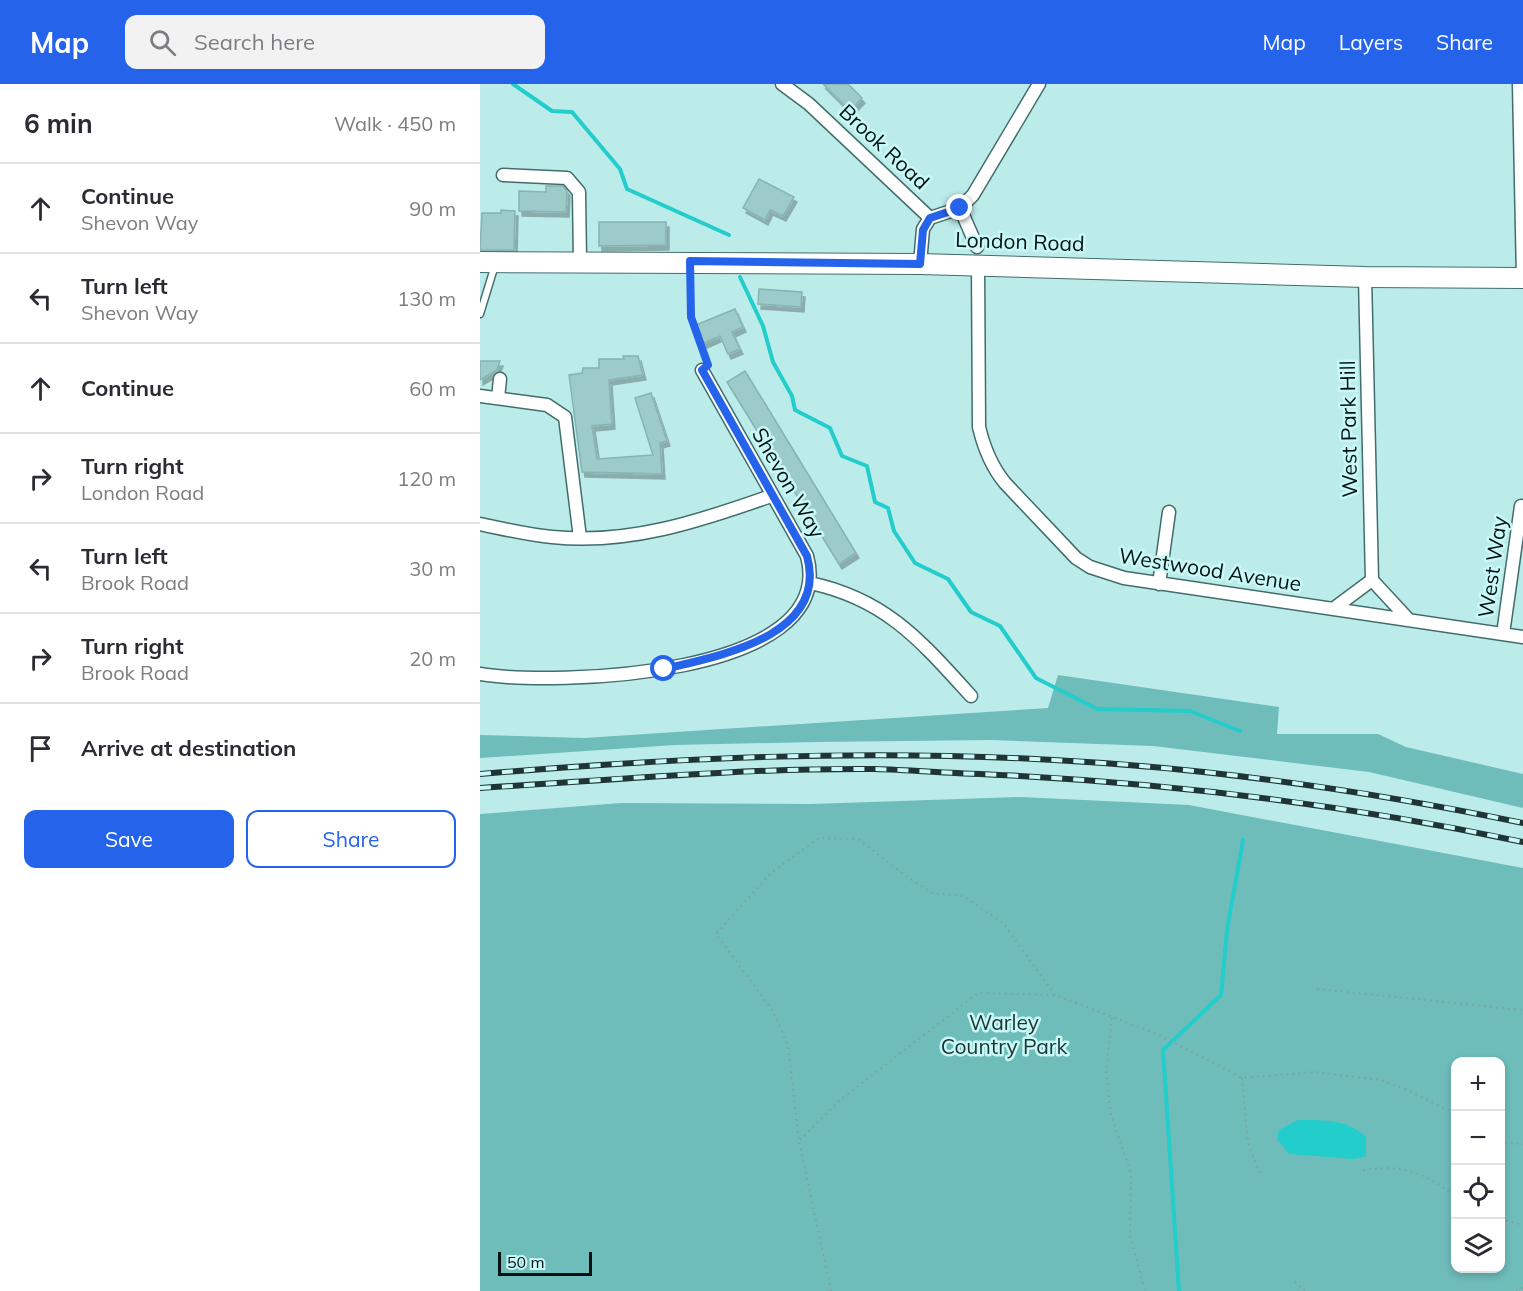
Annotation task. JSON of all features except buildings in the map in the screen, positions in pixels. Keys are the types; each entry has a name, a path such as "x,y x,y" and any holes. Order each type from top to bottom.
{"main road":[{"name":"London Road","path":"488,262 690,261 920,264 977,256 1365,277 1523,278"}],"street":[{"name":"Brook Road","path":"782,84 808,104 930,218"},
{"path":"977,256 960,208 973,195 1040,84"},
{"path":"1519,84 1523,278"},
{"path":"503,175 567,177 579,192 580,261"},
{"name":"Brook Road","path":"920,264 923,230 930,218 960,208"},
{"name":"Westwood Avenue","path":"977,256 979,427 994,471 1076,558 1107,573 1159,584 1523,637"},
{"name":"West Park Hill","path":"1365,277 1372,580"},
{"name":"Shevon Way","path":"702,370 771,496 807,556 811,570 810,584"},
{"path":"498,398 500,379"},
{"path":"480,396 547,405 565,417 580,538"},
{"path":"480,524 525,534 580,538 657,531 696,522 771,496"},
{"name":"West Way","path":"1503,634 1521,506"},
{"path":"1159,584 1169,512"},
{"path":"1333,609 1372,580 1409,620"},
{"path":"480,674 548,678 616,676 664,669 729,652 762,640 788,621 808,594 810,584 842,591 883,610 921,641 970,696"}],"lane":[{"path":"480,314 488,262"}],"path":[{"path":"690,261 691,317 708,365 702,370"},
{"path":"831,1291 799,1141 788,1046 773,1011 716,934 771,873 819,838 858,838 906,876 932,893 963,896 1003,923 1055,995"},
{"path":"1317,989 1523,1010"},
{"path":"799,1141 848,1093 978,993 1055,995 1157,1034 1242,1078 1316,1072 1380,1080 1406,1089 1451,1112"},
{"path":"1112,1017 1106,1072 1111,1114 1131,1173 1130,1236 1145,1291"},
{"path":"1242,1078 1248,1143 1261,1176"},
{"path":"1505,1142 1523,1144"},
{"path":"1363,1170 1386,1167 1414,1170 1451,1194"},
{"path":"1505,1221 1523,1226"},
{"path":"1295,1282 1305,1291"},
{"path":"1516,1291 1523,1288"}],"green space":[{"path":"1058,675 1279,707 1277,734 1378,734 1406,747 1523,774 1523,808 1369,772 1153,746 990,740 817,742 675,745 480,758 480,735 584,738 1048,708"},
{"name":"Warley Country Park","path":"1021,797 1189,805 1523,868 1523,1291 480,1291 480,814 621,803 811,804"}],"shaded area":[{"path":"1298,1120 1334,1122 1359,1131 1366,1137 1366,1157 1352,1159 1289,1154 1277,1139 1279,1130"}],"waterway":[{"path":"513,84 552,111 572,112 620,169 627,189 729,235"},
{"path":"740,277 763,326 773,362 792,396 795,410 830,428 842,456 867,466 875,502 888,508 894,531 915,563 948,579 971,612 1000,626 1036,678 1097,709 1190,711 1240,731"},
{"path":"1179,1291 1163,1050 1221,995 1227,930 1243,840"}],"railway":[{"path":"480,774 695,760 838,755 1054,760 1172,769 1290,782 1523,823"},
{"path":"480,788 776,770 875,769 980,774 1117,783 1253,797 1388,816 1523,842"}],"route":[{"path":"664,669 729,652 762,640 788,621 800,608 808,594 811,570 807,556 771,496 702,370 708,365 691,317 690,261 920,264 923,230 930,218 938,213 960,208"}]}
